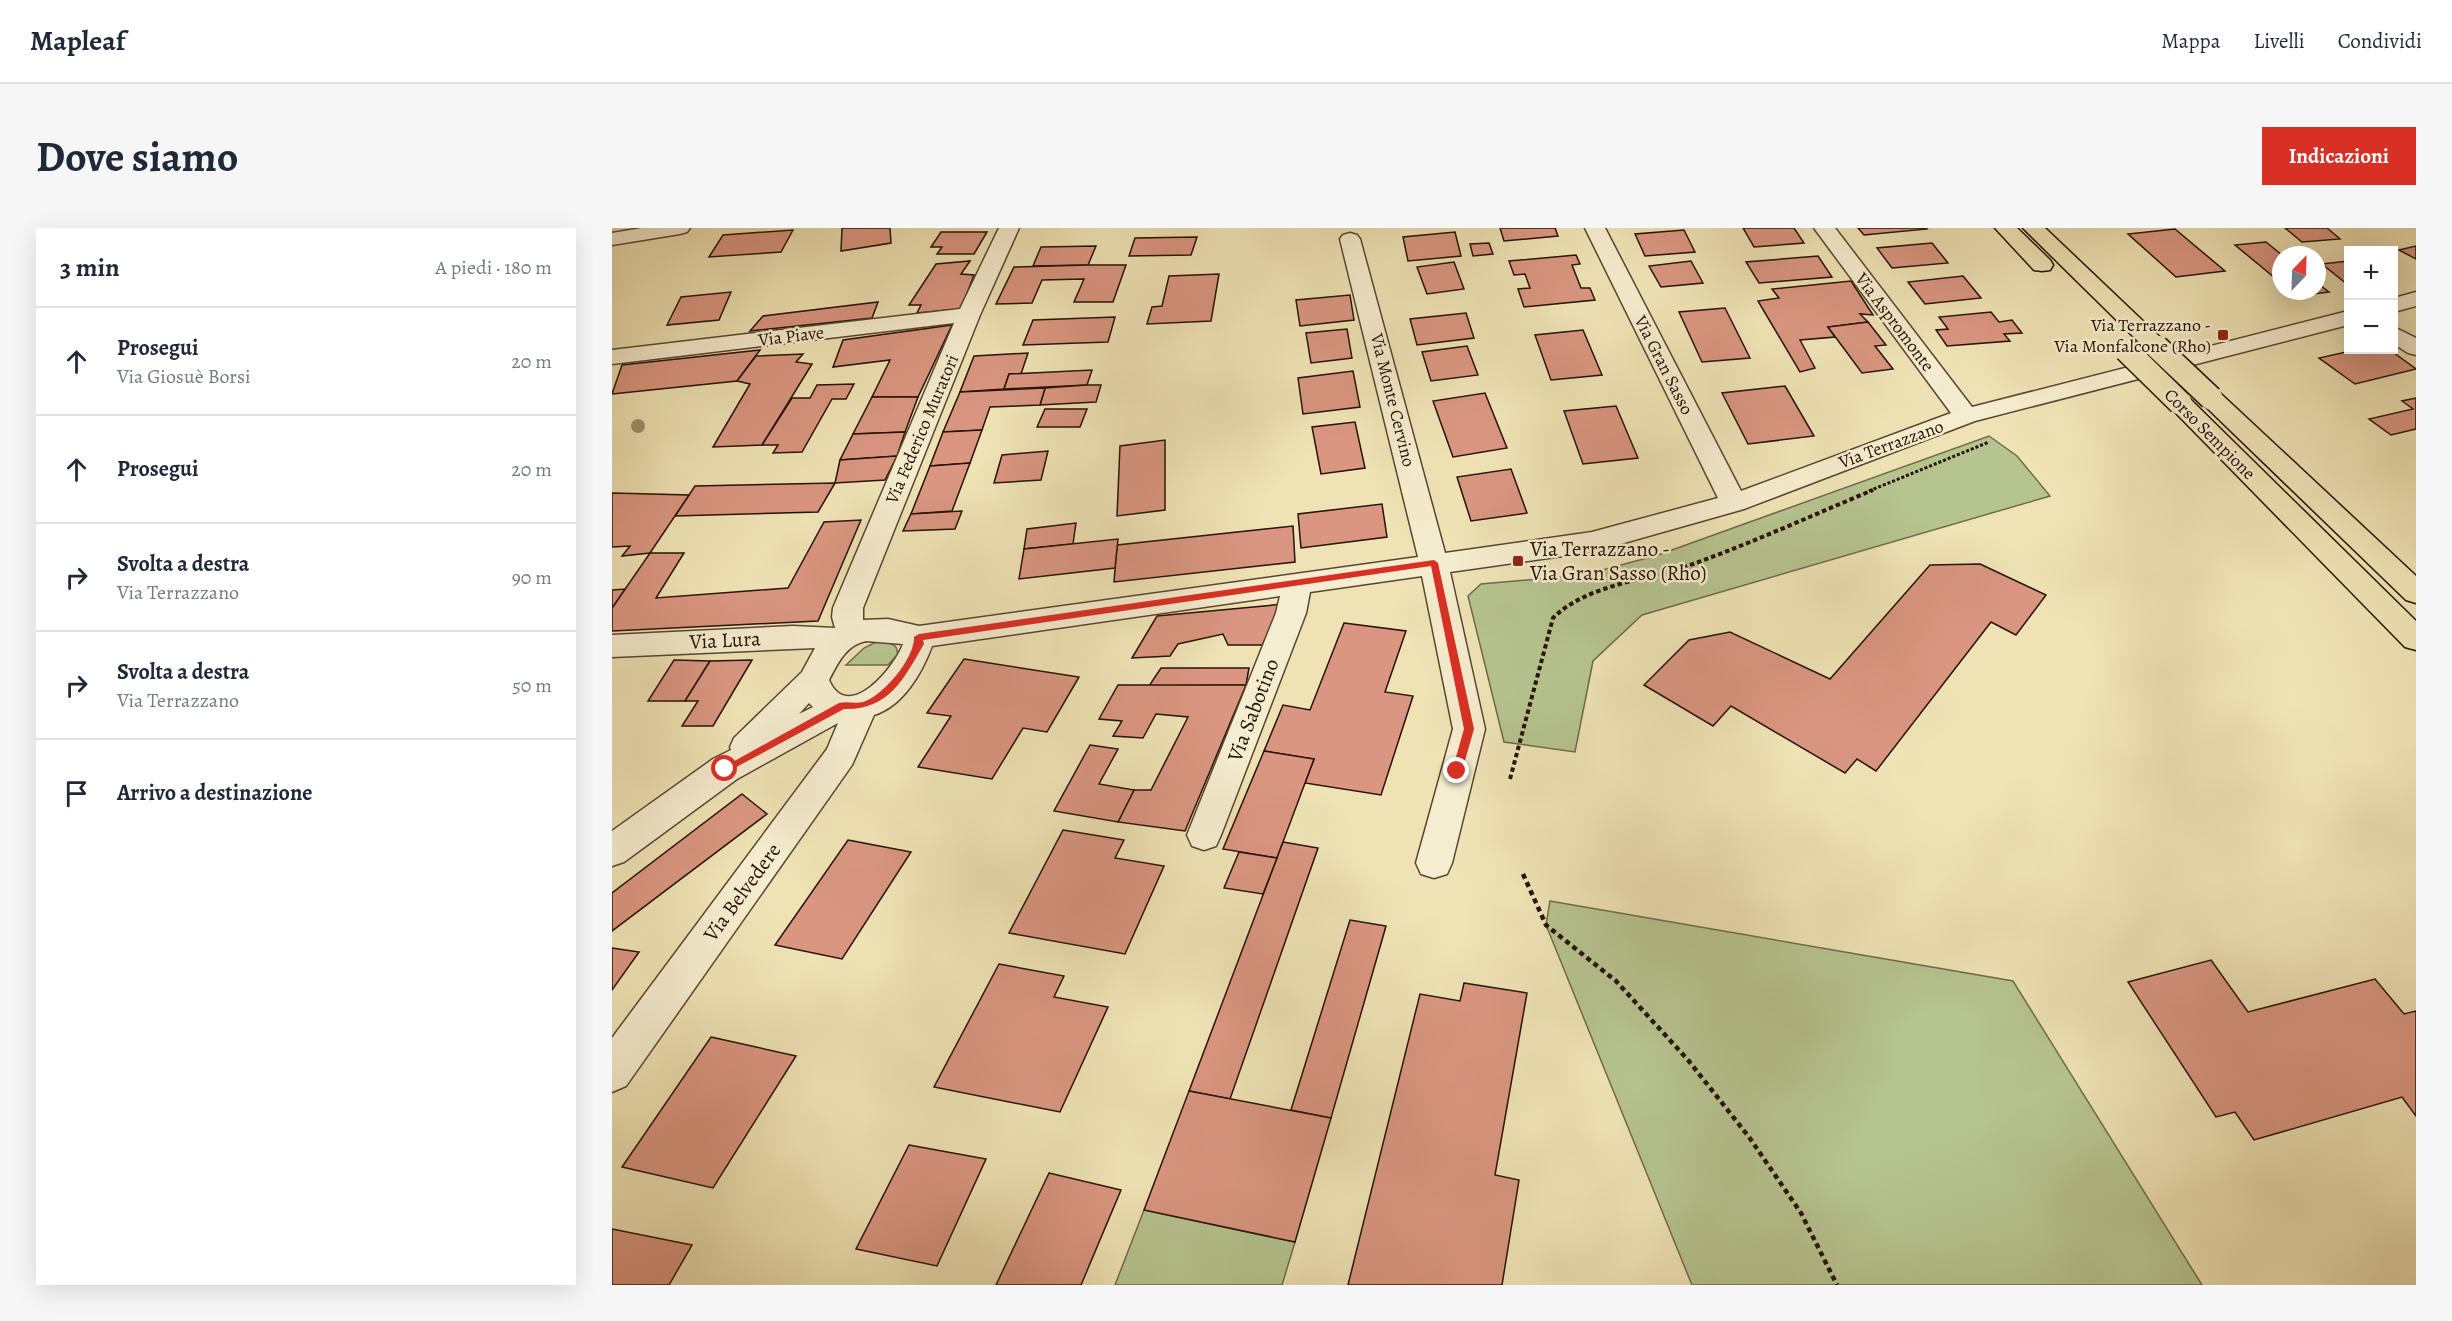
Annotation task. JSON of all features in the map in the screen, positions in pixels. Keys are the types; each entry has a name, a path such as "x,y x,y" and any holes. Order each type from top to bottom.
{"highway":[{"path":"2005,228 2054,277"},
{"name":"Corso Sempione","path":"2033,228 2416,593"},
{"name":"Corso Sempione","path":"2118,342 2416,639"}],"street":[{"path":"612,239 680,228"},
{"name":"Via Federico Muratori","path":"845,637 848,608 969,315 1009,228"},
{"name":"Via Gran Sasso","path":"1595,228 1734,502"},
{"name":"Via Aspromonte","path":"1824,228 1979,413"},
{"name":"Via Monte Cervino","path":"1350,239 1434,563"},
{"path":"2398,304 2416,299"},
{"name":"Via Piave","path":"612,357 969,315"},
{"name":"Via Terrazzano","path":"919,637 1592,542 1734,502 1979,413 2344,319"},
{"path":"2398,337 2416,348"},
{"path":"1434,563 1469,729 1434,863"},
{"name":"Via Sabotino","path":"1204,835 1292,613 1298,583"},
{"name":"Via Lura","path":"612,646 793,637 845,637 874,631 919,637"},
{"path":"612,851 725,769 813,680 845,637"},
{"path":"725,769 852,706 881,698 901,675 919,644 919,637"},
{"path":"813,680 818,695 827,702 852,706"},
{"name":"Via Belvedere","path":"612,1072 840,756 852,706"}],"path":[{"path":"1510,778 1553,618 1564,607 1581,597 1693,564 2013,432 1979,413"},
{"path":"1523,874 1546,925 1616,981 1688,1060 1742,1128 1801,1213 1837,1285"}],"green space":[{"path":"1989,436 2017,456 2050,496 1642,615 1593,661 1575,752 1504,742 1468,596 1481,584 1584,575 1658,555"},
{"path":"878,641 889,642 896,647 898,654 888,665 846,665 864,648"},
{"path":"1550,901 2013,981 2202,1285 1692,1285 1546,925"},
{"path":"1144,1210 1295,1242 1282,1285 1115,1285"}],"building":[{"path":"842,228 890,228 891,243 841,251"},
{"path":"1500,228 1555,228 1558,236 1504,241"},
{"path":"1743,228 1794,228 1804,243 1754,247"},
{"path":"1858,228 1926,228 1927,229 1864,235"},
{"path":"2285,228 2327,228 2340,239 2302,242"},
{"path":"2175,229 2225,271 2176,277 2128,234"},
{"path":"793,230 781,252 709,257 723,235"},
{"path":"1684,230 1695,252 1645,256 1635,234"},
{"path":"941,232 987,232 974,254 937,254 942,247 931,247"},
{"path":"1455,232 1461,256 1408,261 1403,237"},
{"path":"1197,237 1191,255 1129,256 1135,238"},
{"path":"2266,242 2272,247 2272,276 2235,245"},
{"path":"1489,243 1493,254 1473,256 1470,244"},
{"path":"1932,243 1948,263 1892,268 1877,248"},
{"path":"1096,246 1088,265 1033,266 1041,247"},
{"path":"2416,246 2416,259 2399,250"},
{"path":"1576,255 1580,264 1572,265 1581,288 1590,288 1595,300 1524,307 1518,289 1530,288 1525,274 1514,275 1509,261"},
{"path":"1818,256 1832,277 1759,283 1746,262"},
{"path":"970,261 961,274 974,275 961,309 917,313 921,305 909,305 936,264"},
{"path":"1691,261 1703,283 1661,287 1649,266"},
{"path":"2344,261 2344,282 2326,267 2326,264"},
{"path":"1454,262 1464,289 1427,294 1417,267"},
{"path":"1126,265 1113,302 1074,302 1084,279 1042,280 1032,303 996,304 1014,267"},
{"path":"1219,274 1211,321 1147,324 1152,307 1162,306 1169,276"},
{"path":"1963,276 1981,298 1925,304 1908,282"},
{"path":"1851,281 1873,315 1860,314 1868,322 1828,327 1835,337 1800,340 1815,368 1800,372 1758,301 1779,298 1772,289"},
{"path":"731,292 719,320 667,325 681,297"},
{"path":"1350,295 1354,320 1300,326 1296,300"},
{"path":"878,302 872,318 750,331 763,316"},
{"path":"1725,308 1750,358 1702,362 1679,312"},
{"path":"1991,312 1999,322 2012,320 2022,333 2004,334 2010,341 1947,346 1936,330 1948,329 1939,317"},
{"path":"1466,313 1474,338 1417,345 1410,319"},
{"path":"1115,317 1108,342 1023,345 1033,320"},
{"path":"1868,322 1886,345 1875,346 1893,369 1862,373 1828,327"},
{"path":"952,325 918,397 872,397 890,360 833,367 843,340"},
{"path":"1347,329 1352,358 1311,363 1306,333"},
{"path":"1583,330 1602,375 1551,380 1535,335"},
{"path":"1467,346 1478,375 1431,381 1422,352"},
{"path":"760,350 737,381 612,394 622,365"},
{"path":"2344,352 2395,354 2416,369 2355,384 2319,358"},
{"path":"1028,353 1021,374 1009,374 1004,389 960,392 974,356"},
{"path":"803,354 796,362 812,364 762,445 713,447 750,384 737,381 756,356"},
{"path":"1092,370 1087,385 1004,389 1009,374"},
{"path":"1353,371 1360,407 1303,414 1298,378"},
{"path":"854,384 846,399 832,399 802,452 773,453 778,445 762,445 792,398 810,398 817,385"},
{"path":"1101,385 1096,402 1040,405 1045,388"},
{"path":"1785,386 1814,436 1748,444 1722,393"},
{"path":"1045,388 1040,405 990,407 982,430 943,432 960,392"},
{"path":"1485,393 1507,448 1453,457 1433,401"},
{"path":"872,397 918,397 905,432 853,434"},
{"path":"2416,398 2416,429 2391,435 2369,419 2413,409 2402,401"},
{"path":"1616,406 1638,458 1583,464 1564,411"},
{"path":"1045,409 1087,409 1080,427 1037,427"},
{"path":"1355,422 1365,468 1321,474 1312,427"},
{"path":"982,430 970,463 930,466 943,432"},
{"path":"905,432 897,456 840,460 853,434"},
{"path":"1165,440 1165,510 1117,516 1120,446"},
{"path":"1048,451 1041,480 994,483 1002,455"},
{"path":"897,456 885,480 835,483 840,460"},
{"path":"970,463 952,511 911,514 930,466"},
{"path":"1511,469 1527,513 1471,521 1457,477"},
{"path":"835,483 818,512 675,516 695,486"},
{"path":"612,493 689,495 650,553 622,556 630,546 612,547"},
{"path":"1382,504 1387,537 1301,548 1298,514"},
{"path":"962,511 955,529 903,531 911,514"},
{"path":"861,520 818,621 612,631 612,608 650,553 684,553 656,598 788,588 824,522"},
{"path":"1076,523 1073,544 1024,549 1027,529"},
{"path":"1293,526 1295,562 1114,582 1117,545"},
{"path":"1118,539 1115,568 1019,579 1024,549"},
{"path":"1980,564 2046,595 2016,635 1991,622 1876,771 1857,759 1845,773 1731,706 1713,726 1644,685 1689,640 1730,632 1830,679 1930,565"},
{"path":"625,589 612,608 612,590"},
{"path":"1284,604 1262,645 1228,645 1223,634 1178,644 1170,656 1132,658 1157,616"},
{"path":"1344,623 1406,631 1385,692 1413,696 1381,795 1305,783 1314,759 1264,751 1283,705 1310,710"},
{"path":"964,659 1079,677 1047,732 1023,728 992,779 918,767 951,716 927,713"},
{"path":"674,660 710,661 685,701 648,701"},
{"path":"752,660 713,726 682,726 698,701 685,701 710,661"},
{"path":"1161,668 1249,668 1246,685 1149,686"},
{"path":"1118,685 1246,685 1185,831 1118,822 1134,790 1151,790 1188,717 1156,714 1143,738 1113,736 1122,721 1099,719"},
{"path":"1090,745 1118,749 1099,784 1134,790 1118,822 1054,811"},
{"path":"1264,751 1314,759 1277,858 1223,849"},
{"path":"742,794 767,814 612,931 612,893"},
{"path":"1063,830 1124,840 1115,858 1164,866 1125,954 1009,933"},
{"path":"848,840 911,852 842,959 775,945"},
{"path":"1283,842 1318,848 1230,1099 1189,1091"},
{"path":"1239,852 1277,858 1263,894 1224,888"},
{"path":"1350,920 1386,926 1331,1118 1291,1110"},
{"path":"612,948 639,952 612,990"},
{"path":"2211,960 2248,1012 2375,979 2404,1014 2416,1011 2416,1116 2402,1097 2254,1140 2235,1112 2216,1117 2128,982"},
{"path":"999,964 1064,976 1054,997 1108,1007 1060,1112 934,1087"},
{"path":"1464,983 1527,993 1495,1175 1519,1180 1502,1285 1348,1285 1420,994 1460,1001"},
{"path":"711,1037 796,1056 713,1188 622,1167"},
{"path":"1189,1091 1331,1118 1295,1242 1144,1210"},
{"path":"909,1145 986,1159 937,1266 856,1249"},
{"path":"1049,1173 1121,1190 1081,1285 996,1285"},
{"path":"612,1229 692,1245 669,1285 612,1285"}],"place":[{"name":"Via Terrazzano - Via Monfalcone (Rho)","path":"2223,335"},
{"name":"Via Terrazzano - Via Gran Sasso (Rho)","path":"1518,561"}],"route":[{"path":"725,769 842,706 862,706 881,698 911,660 919,644 919,637 1434,563 1469,729 1457,771"}]}
